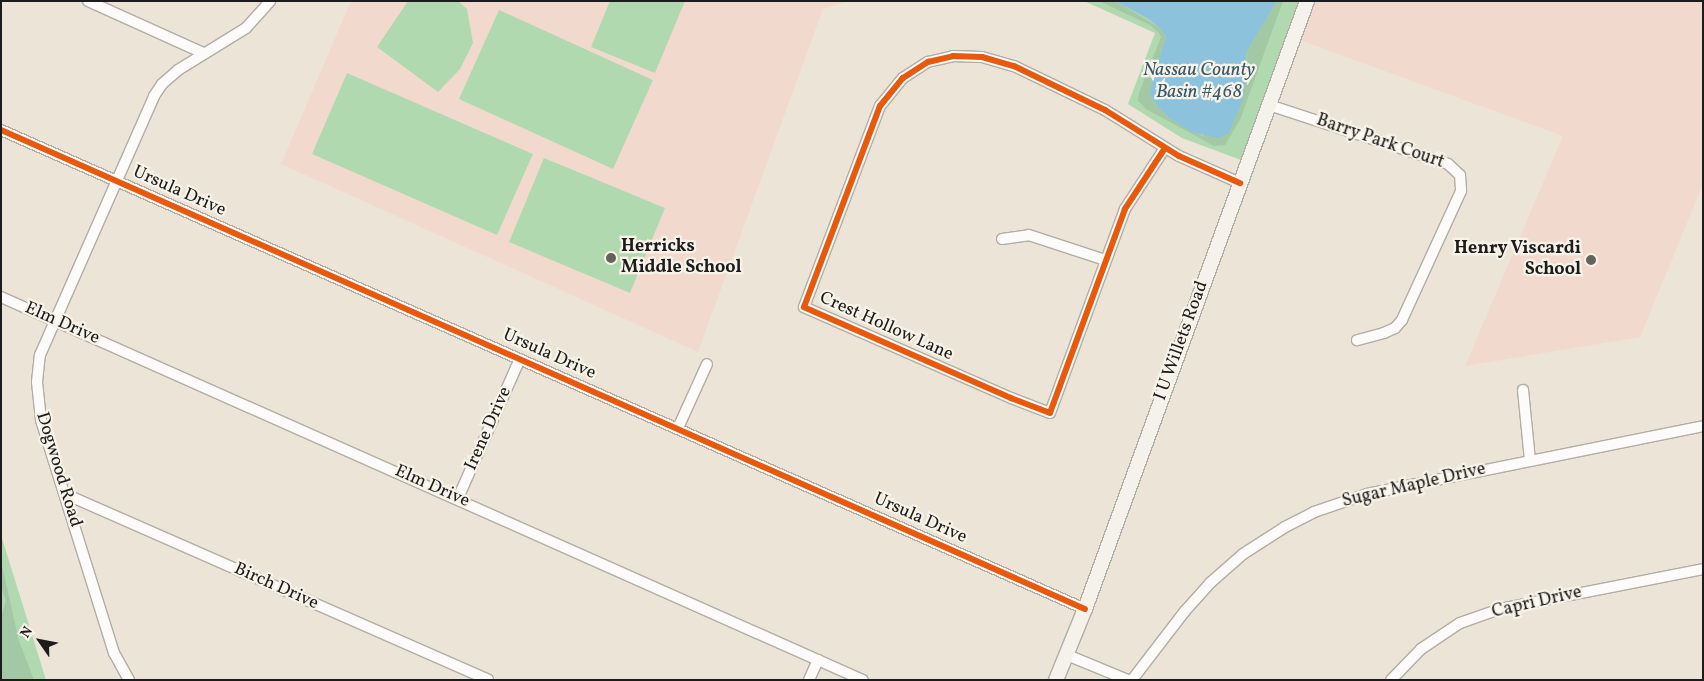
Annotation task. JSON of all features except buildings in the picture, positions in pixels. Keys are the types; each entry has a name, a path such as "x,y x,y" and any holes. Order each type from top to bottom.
{"main road":[{"name":"I U Willets Road","path":"1056,680 1085,609 1307,1"}],"street":[{"path":"88,1 203,53"},
{"name":"Dogwood Road","path":"129,680 114,653 41,420 37,399 40,355 156,92 171,76 203,53 246,28 270,1"},
{"name":"Crest Hollow Lane","path":"1165,148 1125,209 1050,413 1011,398 804,307 880,106 903,78 928,62 954,56 982,57 1014,66 1072,92 1105,110 1165,148 1240,183"},
{"name":"Barry Park Court","path":"1269,105 1448,164 1460,176 1461,191 1402,320 1395,328 1384,333 1356,340"},
{"name":"Ursula Drive","path":"1,130 1085,609"},
{"path":"1002,239 1029,235 1105,260"},
{"name":"Elm Drive","path":"1,297 458,498 863,680"},
{"name":"Irene Drive","path":"458,498 520,359"},
{"path":"678,428 707,364"},
{"path":"1523,390 1530,460"},
{"name":"Sugar Maple Drive","path":"1130,680 1210,583 1243,554 1285,527 1314,512 1367,494 1703,426"},
{"name":"Birch Drive","path":"65,494 488,680"},
{"name":"Capri Drive","path":"1392,680 1421,649 1460,623 1500,609 1703,569"},
{"path":"1067,655 1130,680"},
{"path":"809,680 818,660"}],"shaded area":[{"name":"Herricks Middle School","path":"351,1 850,1 823,9 698,352 281,164"},
{"name":"Henry Viscardi School","path":"1307,1 1703,1 1703,184 1640,337 1465,366 1563,136 1294,38"}],"green space":[{"path":"408,1 458,1 467,9 473,43 460,69 438,92 377,47"},
{"path":"610,1 685,1 655,73 591,47"},
{"name":"Nassau County Basin #468","path":"1084,1 1302,1 1241,160 1182,138 1128,104 1155,33"},
{"path":"1099,1 1115,1 1159,27 1166,37 1151,85 1150,95 1168,117 1203,136 1247,73 1246,53 1277,1 1283,1 1240,120 1225,145 1214,146 1146,109 1138,101 1139,93 1161,37 1150,25"},
{"path":"499,10 653,80 613,169 459,99"},
{"path":"347,73 533,154 497,235 312,154"},
{"path":"544,158 665,208 630,293 509,242"},
{"path":"1,535 46,680 1,680"},
{"path":"1,561 19,641 34,680 1,680 1,617 6,601 1,586"}],"water":[{"name":"Nassau County Basin #468","path":"1115,1 1277,1 1246,53 1247,73 1243,99 1229,133 1218,138 1192,132 1168,117 1156,104 1150,95 1151,85 1166,37 1159,27 1147,18"}],"cycle path":[{"path":"1165,148 1125,209 1050,413 1011,398 804,307 880,106 903,78 928,62 953,56 982,57 1014,66 1105,110 1179,156 1240,183"},
{"path":"1,130 1085,609"}],"place":[{"name":"Herricks Middle School","path":"611,258"},
{"name":"Henry Viscardi School","path":"1591,260"}]}
